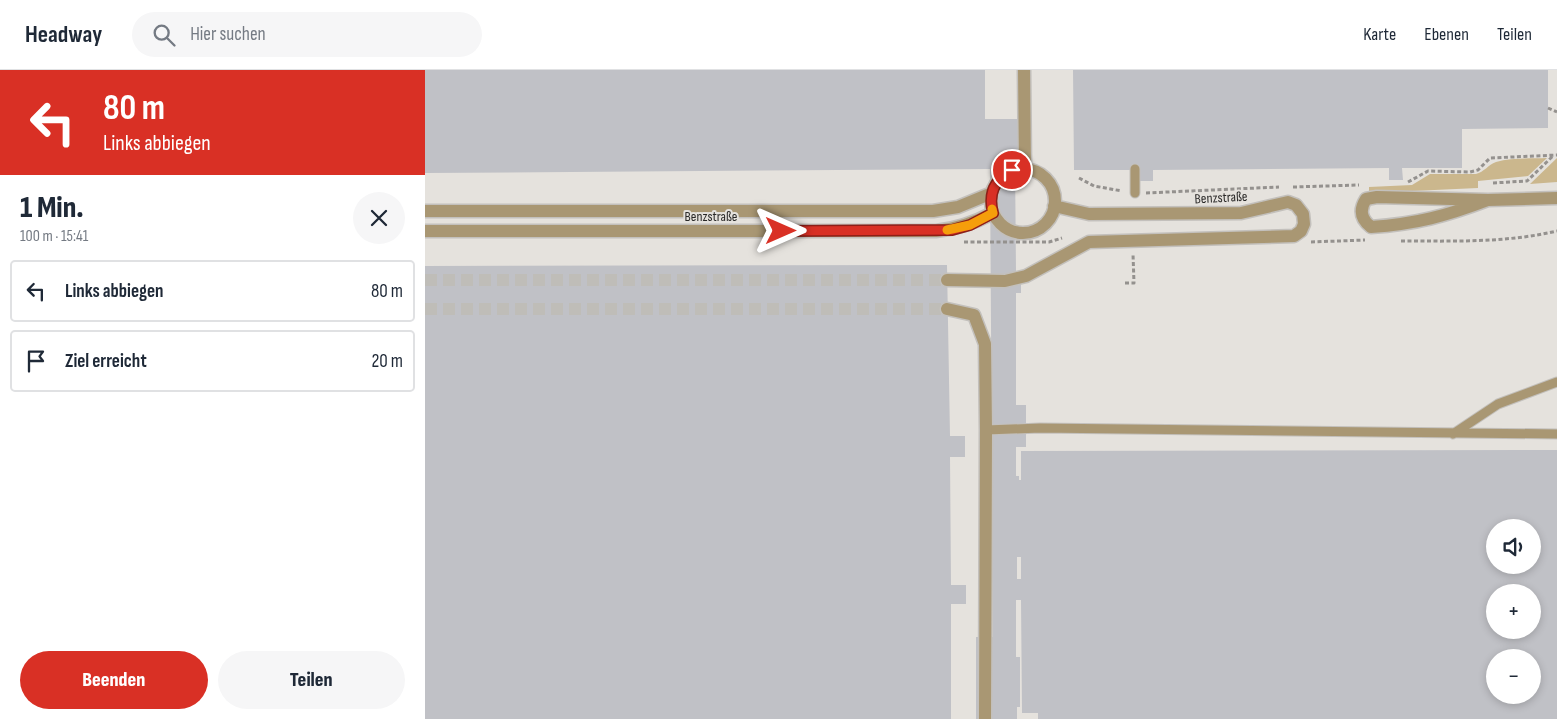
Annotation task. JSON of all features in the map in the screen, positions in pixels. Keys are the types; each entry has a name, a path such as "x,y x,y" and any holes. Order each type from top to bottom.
{"street":[{"path":"1024,70 1025,168"},
{"path":"1025,168 1043,176 1050,184 1054,194 1054,206 1045,224 1037,230 1017,232 999,222 993,213 992,193 996,183 1003,176 1012,170 1025,168"},
{"path":"425,211 933,210 958,208 992,193"},
{"path":"1488,200 1445,216 1410,224 1371,227 1365,223 1361,206 1366,199 1377,197 1488,200 1557,198"},
{"name":"Benzstraße","path":"947,280 1005,282 1026,276 1089,242 1295,236 1301,231 1304,224 1303,214 1296,205 1289,202 1241,213 1089,214 1054,206"},
{"name":"Benzstraße","path":"425,231 936,231 952,230 970,225 993,213"},
{"path":"947,309 974,315 985,344 985,719"}],"lane":[{"path":"1135,169 1135,193"},
{"path":"1453,434 1498,404 1557,382"},
{"path":"986,430 1040,428 1557,434"}],"path":[{"path":"1548,108 1557,112"},
{"path":"1400,183 1409,182 1428,171 1470,172 1479,170 1491,158 1556,155"},
{"path":"1491,183 1527,181 1556,155"},
{"path":"1079,178 1094,186 1135,193 1224,188 1363,185"},
{"path":"1397,240 1483,241 1533,237 1557,231"},
{"path":"1310,242 1368,240"},
{"path":"1125,284 1134,283 1133,266"}],"shaded area":[{"path":"1547,158 1528,176 1478,181 1478,188 1369,193 1369,187 1412,185 1430,174 1476,174 1493,163 1502,160"},
{"path":"1557,158 1557,182 1530,184"}],"building":[{"path":"425,70 985,70 985,119 1021,119 1021,159 1015,159 1016,272 1021,272 1021,293 1016,293 1016,405 1026,405 1026,447 1016,447 1016,476 1019,476 1019,480 1021,480 1021,451 1557,450 1557,719 1038,719 1038,713 1022,713 1021,600 1016,600 1016,657 1020,657 1020,707 1017,707 1017,719 976,719 976,637 993,637 990,169 425,173","holes":["1017,557 1021,557 1021,579 1017,579"]},
{"path":"1073,70 1548,70 1548,128 1462,129 1462,168 1402,168 1403,180 1389,180 1389,168 1153,170 1153,181 1139,181 1139,170 1074,170"},
{"path":"947,265 950,436 965,436 965,457 950,457 951,585 966,585 966,604 951,604 951,719 425,719 425,266"}],"tunnel":[{"path":"425,280 947,280"},
{"path":"425,309 947,309"}],"slow traffic":[{"path":"947,230 970,225 993,213 992,209"}],"route":[{"path":"781,231 952,230 970,225 993,213 991,203 996,183 1012,170"}]}
